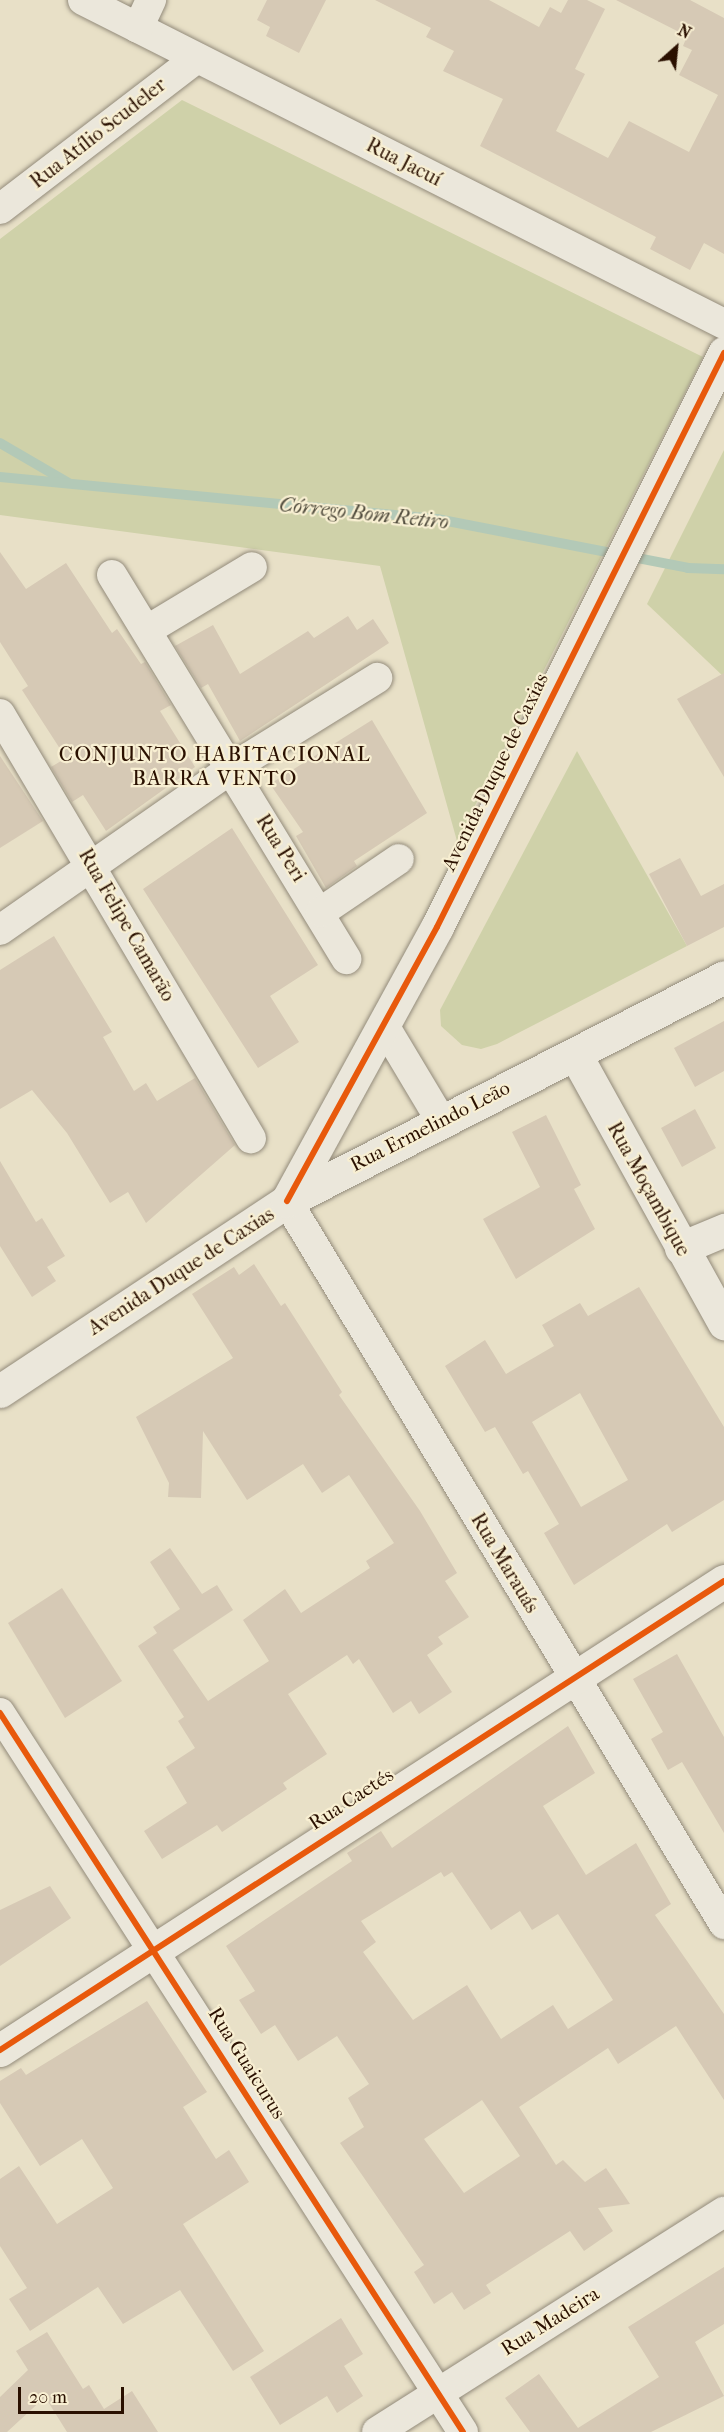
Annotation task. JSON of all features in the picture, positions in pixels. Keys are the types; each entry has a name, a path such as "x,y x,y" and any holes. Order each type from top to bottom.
{"street":[{"name":"Rua Jacuí","path":"83,0 724,324"},
{"path":"138,28 151,0"},
{"name":"Rua Atílio Scudeler","path":"0,209 197,58"},
{"name":"Avenida Duque de Caxias","path":"0,1391 287,1201 384,1027 640,515 724,353"},
{"path":"149,629 252,567"},
{"name":"Rua Peri","path":"112,575 149,629 321,912 346,958"},
{"path":"0,930 232,768 377,678"},
{"name":"Rua Felipe Camarão","path":"0,714 93,866 251,1137"},
{"path":"321,912 399,859"},
{"name":"Rua Ermelindo Leão","path":"287,1201 440,1119 575,1054 724,977"},
{"path":"384,1027 440,1119"},
{"name":"Rua Moçambique","path":"575,1054 724,1323"},
{"name":"Rua Marauás","path":"287,1201 724,1924"},
{"path":"681,1248 724,1230"},
{"name":"Rua Caetés","path":"0,2050 154,1946 572,1675 724,1581"},
{"name":"Rua Guaicurus","path":"0,1713 154,1946 463,2432"},
{"name":"Rua Madeira","path":"377,2432 724,2212"}],"green space":[{"path":"182,100 703,357 457,841 380,566 0,515 0,239"},
{"path":"724,450 724,677 647,604"},
{"path":"577,751 687,946 497,1044 481,1049 462,1045 441,1026 440,1010"}],"building":[{"path":"267,0 326,0 299,53 266,36 270,27 257,20"},
{"path":"375,0 489,0 539,27 550,7 561,13 568,0 587,0 605,9 575,69 585,74 556,131 608,158 629,121 689,152 718,95 679,75 692,50 683,46 687,36 616,0 690,0 724,18 724,254 704,243 690,270 650,249 656,237 480,146 503,99 443,71 454,51 426,37 431,28"},
{"path":"0,552 26,589 66,563 112,633 117,629 141,664 145,662 171,705 160,711 195,767 106,831 83,795 72,802 51,767 66,758 22,690 28,686 0,642"},
{"path":"348,616 357,630 373,619 389,643 240,741 208,684 201,688 175,646 213,625 240,674 308,631 314,638"},
{"path":"724,673 724,777 677,699"},
{"path":"372,720 427,813 354,861 357,866 326,888 296,836 303,832 270,784"},
{"path":"0,756 43,821 0,848"},
{"path":"232,828 318,965 270,996 299,1042 258,1068 143,889"},
{"path":"680,858 701,896 724,884 724,927 687,946 649,874"},
{"path":"54,936 112,1032 103,1037 134,1091 146,1083 157,1101 195,1078 235,1145 146,1223 128,1192 110,1203 67,1133 32,1090 0,1109 0,970"},
{"path":"724,1021 724,1071 695,1087 674,1048"},
{"path":"695,1109 716,1148 682,1167 661,1128"},
{"path":"546,1115 581,1185 574,1189 595,1229 516,1279 483,1219 540,1187 512,1132"},
{"path":"0,1161 36,1222 42,1218 65,1256 47,1267 56,1281 32,1297 0,1246"},
{"path":"254,1264 281,1306 285,1303 342,1392 339,1395 420,1511 457,1573 445,1581 469,1617 438,1637 443,1644 427,1655 452,1692 419,1714 411,1701 393,1713 359,1659 353,1664 347,1655 288,1694 327,1754 283,1783 287,1789 222,1832 217,1825 162,1859 144,1831 187,1803 166,1767 195,1748 178,1721 184,1717 138,1646 157,1633 153,1627 180,1609 150,1562 170,1548 202,1594 217,1585 233,1610 173,1650 208,1701 269,1661 243,1620 285,1589 301,1613 370,1568 366,1561 394,1543 349,1475 322,1493 303,1464 247,1500 203,1431 201,1498 168,1497 169,1483 136,1417 233,1358 192,1294 234,1267 239,1275"},
{"path":"639,1287 724,1427 724,1500 672,1532 667,1524 574,1585 544,1533 559,1524 528,1471 523,1474 495,1427 485,1432 445,1366 485,1340 506,1374 554,1346 542,1325 580,1303 588,1316","holes":["580,1393 628,1480 581,1507 532,1422"]},
{"path":"62,1588 122,1681 65,1718 8,1623"},
{"path":"677,1654 724,1737 724,1833 682,1762 668,1770 651,1739 663,1732 633,1679"},
{"path":"568,1726 595,1773 543,1806 586,1875 636,1843 671,1904 655,1915 724,2014 724,2100 676,2026 618,2064 608,2048 519,2107 556,2165 563,2160 585,2182 606,2168 630,2204 598,2208 613,2231 584,2251 570,2231 486,2285 491,2293 464,2310 452,2292 434,2304 414,2272 424,2265 340,2143 364,2127 348,2098 369,2084 337,2036 298,2061 275,2025 261,2034 239,2000 255,1991 226,1946 352,1861 347,1853 381,1831 392,1848","holes":["441,1872 444,1877 452,1872 491,1930 520,1911 532,1930 558,1914 613,2000 568,2029 553,2005 501,2039 467,1985 413,2020 363,1952 376,1942 361,1921","482,2100 520,2156 464,2193 424,2139"]},
{"path":"50,1886 71,1918 0,1966 0,1910"},
{"path":"147,2001 207,2092 183,2107 216,2159 229,2150 249,2182 183,2224 264,2351 233,2371 180,2290 123,2324 98,2287 30,2331 9,2299 27,2288 0,2246 0,2179 19,2166 57,2224 113,2188 82,2139 40,2166 0,2103 0,2081 21,2068 26,2075"},
{"path":"724,2267 724,2324 695,2342 724,2396 651,2432 530,2432 505,2398 539,2374 578,2428 659,2377 628,2327"},
{"path":"341,2318 363,2354 344,2366 363,2396 337,2413 327,2396 280,2425 250,2377"},
{"path":"47,2332 83,2389 89,2385 104,2409 132,2391 158,2432 67,2432 45,2397 7,2432 0,2432 0,2397 28,2370 16,2351"}],"waterway":[{"path":"0,443 67,482"},
{"name":"Córrego Bom Retiro","path":"0,477 437,519 688,568 724,569"}],"cycle path":[{"path":"287,1201 437,927 724,353"},
{"path":"0,2050 724,1581"},
{"path":"0,1713 463,2432"}],"district":[{"name":"CONJUNTO HABITACIONAL BARRA VENTO","path":"215,766"}]}
